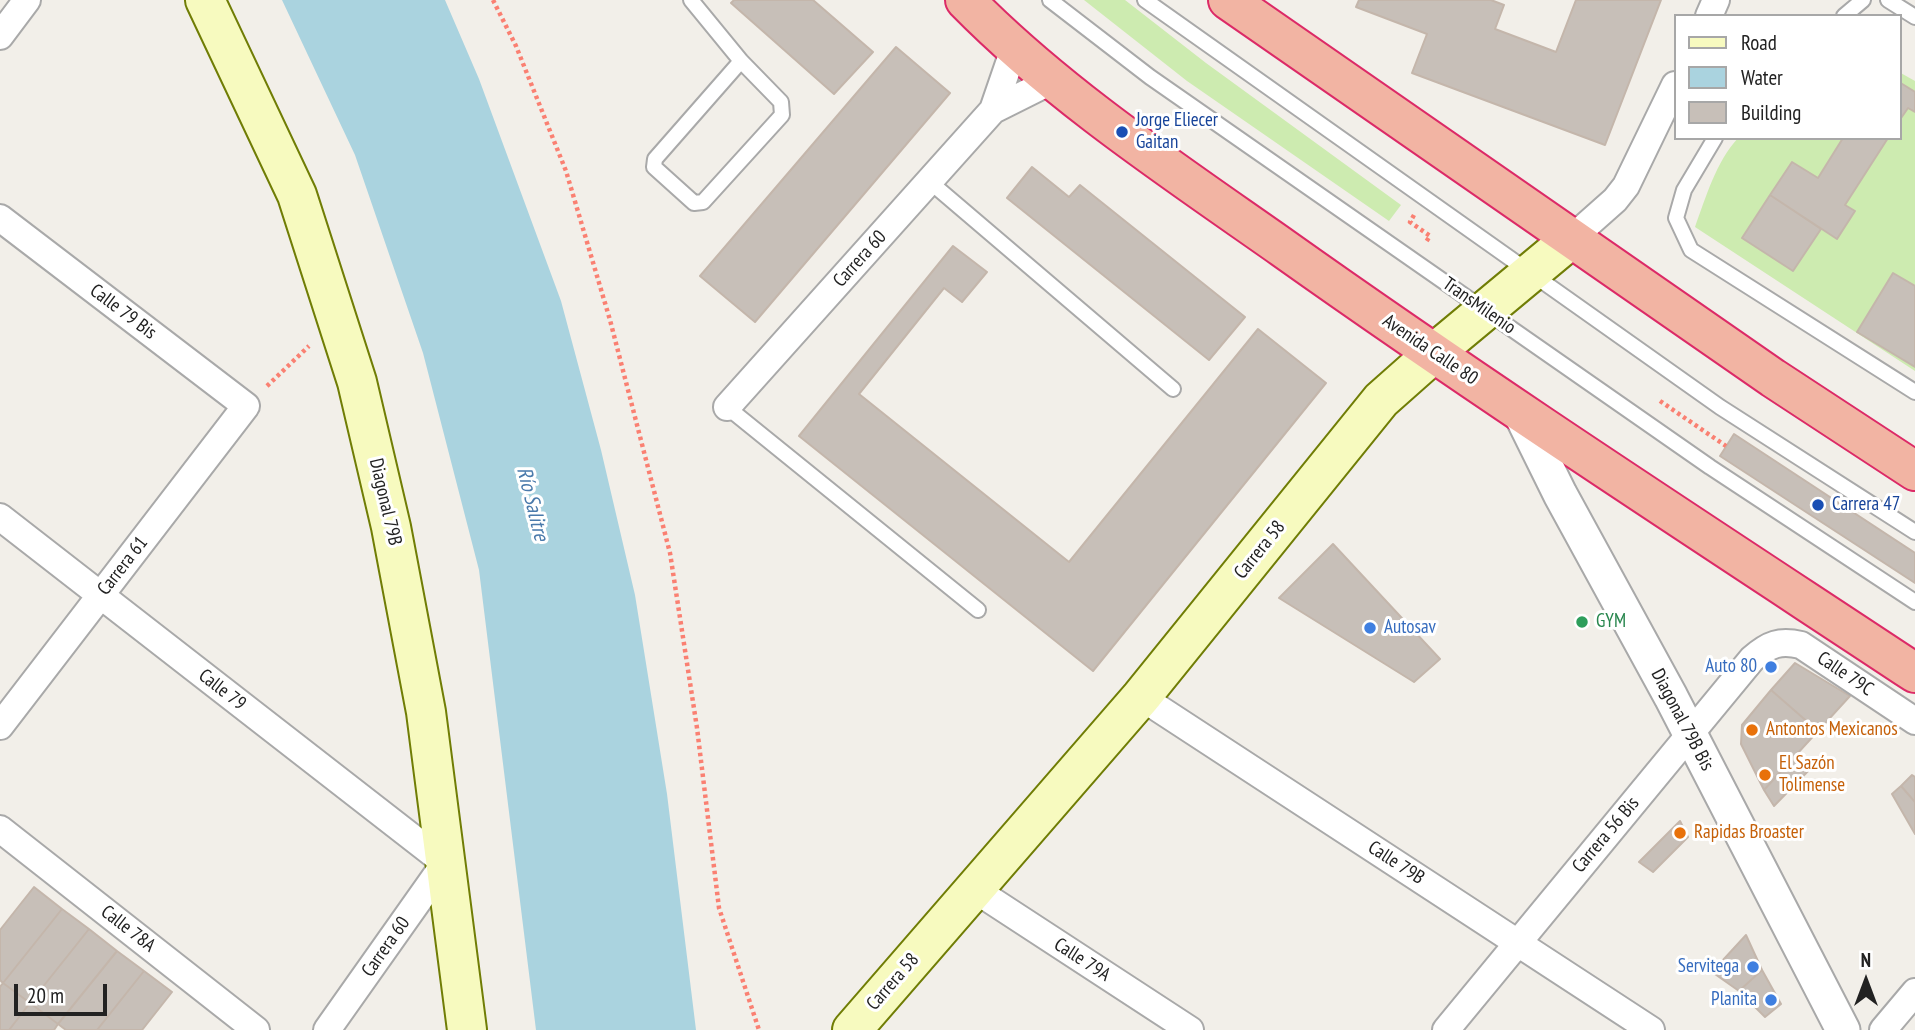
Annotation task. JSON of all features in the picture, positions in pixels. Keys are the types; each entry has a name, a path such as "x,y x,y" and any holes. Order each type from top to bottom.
{"highway":[{"name":"Avenida Calle 80","path":"965,0 1055,79 1187,181 1519,411 1915,673"},
{"path":"1228,0 1773,378 1915,471"}],"main road":[{"name":"Diagonal 79B","path":"205,0 297,195 357,382 391,527 426,712 467,1030"},
{"name":"Carrera 58","path":"852,1030 1141,697 1381,400 1572,239"}],"street":[{"path":"0,36 27,0"},
{"name":"Carrera 60","path":"993,110 1015,46"},
{"name":"Carrera 60","path":"727,407 993,110 1055,79"},
{"name":"Carrera 58","path":"1572,239 1615,200 1626,186 1674,87"},
{"name":"Calle 79 Bis","path":"0,218 246,406"},
{"name":"Carrera 61","path":"0,726 246,406"},
{"name":"Diagonal 79B Bis","path":"1519,411 1560,495 1689,734 1843,1030"},
{"name":"Calle 79","path":"0,517 445,863"},
{"name":"Calle 79C","path":"1771,644 1788,642 1801,645 1915,721"},
{"name":"Carrera 56 Bis","path":"1446,1030 1752,659 1771,644"},
{"name":"Calle 79B","path":"1141,697 1651,1030"},
{"name":"Calle 78A","path":"0,829 257,1030"},
{"name":"Carrera 60","path":"327,1030 445,863"},
{"name":"Calle 79A","path":"974,889 1190,1030"},
{"path":"1884,1030 1915,992"}],"lane":[{"path":"691,0 741,61 781,102 782,115 703,202 694,203 654,167 655,159 741,61"},
{"name":"TransMilenio","path":"1051,0 1150,77 1710,467 1915,601"},
{"path":"1146,0 1720,407 1915,532"},
{"path":"1846,14 1863,0"},
{"path":"1888,0 1915,17"},
{"path":"1714,140 1684,190 1676,218 1691,250 1915,392"},
{"path":"929,181 1173,389"},
{"path":"727,407 978,610"}],"path":[{"path":"494,0 516,46 566,171 610,320 670,552 697,728 719,908 759,1030"},
{"path":"1415,215 1410,222 1430,236 1423,246"},
{"path":"246,406 317,339"}],"green space":[{"path":"1084,0 1125,0 1206,63 1401,205 1389,221 1187,81"},
{"path":"1901,73 1915,81 1915,371 1695,227 1718,169 1736,140 1901,140"}],"water":[{"name":"Río Salitre","path":"282,0 445,0 479,79 561,301 601,450 635,595 667,794 696,1030 536,1030 479,570 423,353 355,155"}],"building":[{"path":"734,0 813,0 873,52 834,94 731,3"},
{"path":"1359,0 1491,0 1504,5 1495,29 1556,52 1576,0 1661,0 1605,145 1412,73 1427,34 1356,7"},
{"path":"896,47 950,93 755,322 700,276"},
{"path":"1901,83 1915,92 1915,112 1908,108 1901,118"},
{"path":"1842,140 1887,140 1845,205 1855,211 1837,239 1770,195 1792,162 1818,178"},
{"path":"1032,167 1069,197 1080,185 1245,317 1209,360 1007,198"},
{"path":"1770,195 1821,229 1793,271 1742,238"},
{"path":"953,246 987,272 962,302 944,288 859,394 1069,562 1258,329 1326,383 1093,671 799,436"},
{"path":"1893,273 1915,286 1915,367 1857,332"},
{"name":"Carrera 47","path":"1734,434 1915,553 1915,583 1720,456"},
{"name":"Autosav","path":"1333,544 1440,659 1414,682 1279,598"},
{"path":"1795,663 1850,696 1818,731 1771,690"},
{"path":"1771,690 1818,731 1764,790 1741,744 1742,725"},
{"path":"1798,752 1813,766 1774,806 1764,790"},
{"path":"1912,775 1915,777 1915,802 1901,786"},
{"path":"1901,786 1915,802 1915,834 1892,794"},
{"path":"1680,821 1688,837 1653,872 1639,862"},
{"path":"34,887 62,909 3,983 0,980 0,930"},
{"path":"62,909 89,929 30,1003 3,983"},
{"path":"89,929 117,951 58,1024 30,1003"},
{"path":"1746,935 1762,970 1739,991 1712,972"},
{"path":"117,951 144,971 97,1030 66,1030 58,1024"},
{"path":"1762,970 1781,1004 1765,1017 1739,991"},
{"path":"144,971 172,992 142,1030 97,1030"},
{"path":"3,983 30,1003 9,1030 0,1030 0,987"},
{"path":"30,1003 58,1024 54,1030 9,1030"}],"place":[{"name":"Jorge Eliecer Gaitan","path":"1122,132"},
{"name":"Carrera 47","path":"1818,505"},
{"name":"GYM","path":"1582,622"},
{"name":"Autosav","path":"1370,628"},
{"name":"Auto 80","path":"1771,667"},
{"name":"Antontos Mexicanos","path":"1752,730"},
{"name":"El Sazón Tolimense","path":"1765,775"},
{"name":"Rapidas Broaster","path":"1680,833"},
{"name":"Servitega","path":"1753,967"},
{"name":"Planita","path":"1771,1000"}]}
